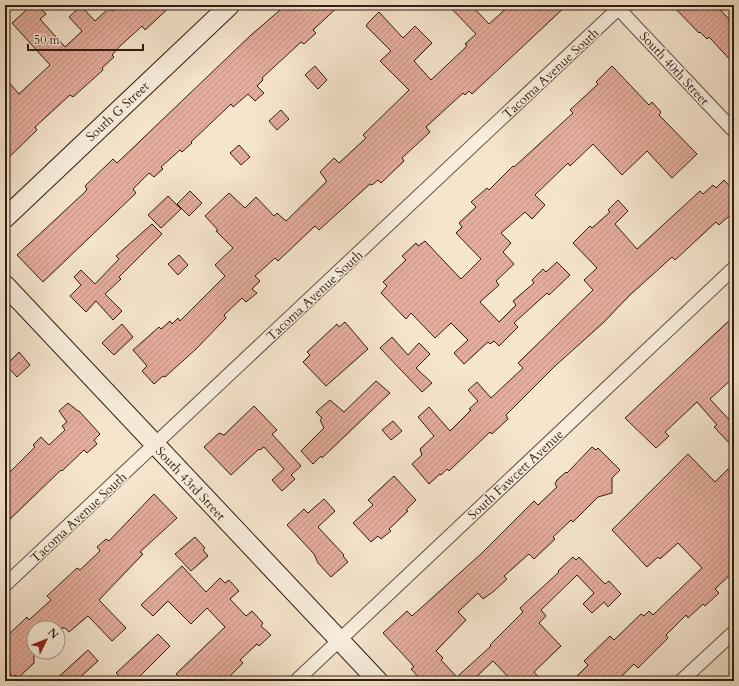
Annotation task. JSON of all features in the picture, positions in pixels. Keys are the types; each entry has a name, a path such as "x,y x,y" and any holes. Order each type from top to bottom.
{"street":[{"name":"South G Street","path":"5,218 230,5"},
{"name":"South 40th Street","path":"619,6 734,131"},
{"name":"Tacoma Avenue South","path":"5,585 619,6"},
{"name":"South Fawcett Avenue","path":"296,681 734,268"},
{"name":"South 43rd Street","path":"5,285 378,681"},
{"path":"681,681 734,632"}],"building":[{"path":"32,5 38,5 46,14 40,19 65,47 82,31 69,17 81,6 95,21 109,8 112,11 119,5 172,5 145,30 142,26 119,47 112,55 114,57 102,68 103,70 73,97 70,95 35,127 37,130 5,161 5,78 19,94 50,65 12,23"},
{"path":"286,5 340,5 313,30 316,33 304,44 301,42 262,78 263,80 257,86 264,93 255,101 248,94 233,107 231,104 182,152 180,150 161,167 163,169 154,177 149,173 133,189 136,193 43,282 17,255 85,192 87,189 85,186 113,159 117,163 251,35"},
{"path":"448,5 471,5 489,24 510,5 567,5 472,94 469,91 465,95 463,93 426,127 430,132 402,158 404,161 381,183 378,180 372,185 370,184 319,230 315,226 278,261 275,258 255,276 260,281 252,289 257,293 246,302 242,298 224,315 226,318 196,349 165,377 163,376 154,384 142,371 147,366 133,350 159,327 161,329 170,321 172,324 178,318 180,321 225,276 215,265 233,248 216,231 218,230 205,216 229,193 245,208 256,197 274,216 277,213 286,221 326,182 320,172 334,158 339,163 366,138 363,135 409,90 380,61 391,51 366,26 368,23 379,12 403,38 415,26 432,43 414,61 431,80 465,48 467,45 465,44 476,34"},
{"path":"672,5 716,5 734,25 734,64 709,37 707,39 700,32 699,33"},
{"path":"315,66 327,80 318,89 305,75"},
{"path":"612,66 649,105 652,102 661,112 659,115 697,154 672,178 647,151 622,175 593,144 570,166 568,163 535,195 545,205 532,219 525,212 501,233 511,243 503,252 514,264 496,281 499,285 480,302 499,322 516,305 513,301 534,283 532,280 543,269 546,272 557,262 570,275 549,295 547,293 514,323 518,327 499,346 494,341 490,344 488,342 464,364 454,353 468,340 451,323 435,338 411,313 406,319 381,293 387,286 383,282 406,260 402,256 416,243 418,246 425,241 461,279 481,259 456,233 462,227 459,223 476,207 471,202 487,188 489,190 513,166 514,167 573,113 570,110 598,84 596,82"},
{"path":"281,110 289,119 277,130 269,121"},
{"path":"239,145 250,157 241,165 230,153"},
{"path":"724,180 734,191 734,209 729,216 719,225 716,222 675,260 672,257 630,295 603,323 555,366 506,415 508,419 492,434 490,432 449,471 447,469 429,484 412,464 422,455 420,449 434,436 418,417 429,407 450,431 478,401 468,390 477,382 491,398 523,368 518,363 593,290 584,280 597,268 573,243 590,226 592,228 610,212 608,210 618,200 628,211 615,224 637,249 700,191 703,194 713,185 716,188"},
{"path":"190,191 202,203 189,216 177,204"},
{"path":"168,196 181,209 161,228 148,215"},
{"path":"152,224 162,234 119,277 121,279 105,294 122,311 113,320 96,301 86,312 70,296 81,285 74,277 81,270 95,284 119,259 116,256"},
{"path":"179,255 188,265 178,275 168,264"},
{"path":"734,316 734,377 710,399 734,425 734,448 714,427 717,425 697,402 665,432 669,436 656,448 625,418"},
{"path":"345,322 368,349 326,386 303,362 310,355 307,352 337,324 339,327"},
{"path":"122,324 133,337 114,355 102,343"},
{"path":"392,337 408,355 419,343 430,354 416,368 432,383 422,392 380,348"},
{"path":"19,352 30,365 17,377 6,365"},
{"path":"376,381 390,393 322,458 321,456 313,464 301,451 324,428 320,420 322,418 316,412 330,400 344,412"},
{"path":"68,403 79,411 100,434 94,440 97,444 87,453 84,450 62,471 61,470 5,524 5,477 35,447 33,445 41,437 49,445 65,430 62,426 67,422 59,411"},
{"path":"254,406 277,430 272,434 301,466 291,475 295,479 282,491 272,480 284,469 264,447 260,450 259,449 231,475 204,447 219,433 224,435"},
{"path":"393,421 402,431 391,440 382,430"},
{"path":"592,447 596,450 598,448 620,470 612,478 612,493 598,497 573,522 571,520 553,537 555,539 534,559 529,554 504,576 507,579 494,591 483,599 478,593 458,612 466,620 436,651 443,658 441,660 457,677 491,646 490,645 523,612 520,608 573,557 576,560 579,557 605,584 609,581 621,594 608,607 604,602 592,613 583,604 594,593 577,575 541,610 546,616 539,623 561,646 534,672 542,681 512,681 493,661 472,681 422,681 411,669 414,667 410,662 383,633 407,611 412,616 482,553 534,501 538,505 557,487 555,484 557,480 566,472 567,473"},
{"path":"688,454 715,482 734,463 734,571 715,589 719,593 705,606 703,604 688,618 686,615 666,635 668,638 638,668 634,664 617,681 572,681 588,665 584,661 610,636 614,640 641,614 644,616 649,611 653,615 702,568 678,543 660,559 658,557 647,567 612,530"},
{"path":"394,476 416,500 406,510 408,511 389,529 391,531 381,539 378,536 371,542 353,523 373,505 368,500"},
{"path":"154,494 177,518 140,552 143,554 99,600 126,628 112,641 88,616 69,632 66,629 66,620 29,620 51,600 47,596 77,568 80,570 100,551 97,547 106,539 109,541"},
{"path":"324,499 335,511 318,527 344,555 343,556 348,562 331,577 318,563 314,554 287,525 304,509 308,513"},
{"path":"195,537 205,548 203,550 208,556 191,571 175,554"},
{"path":"182,566 206,592 220,578 225,583 229,580 239,591 230,599 246,616 252,611 263,623 261,626 271,635 259,646 257,644 240,660 243,663 225,681 183,681 176,674 225,627 207,608 191,624 168,601 153,616 141,605"},
{"path":"27,617 29,620 26,620 26,660 34,660 34,663 18,678 16,675 13,677 5,668 5,638"},
{"path":"158,634 170,646 135,681 124,681 116,673"},
{"path":"88,650 98,661 76,681 54,681"}]}
